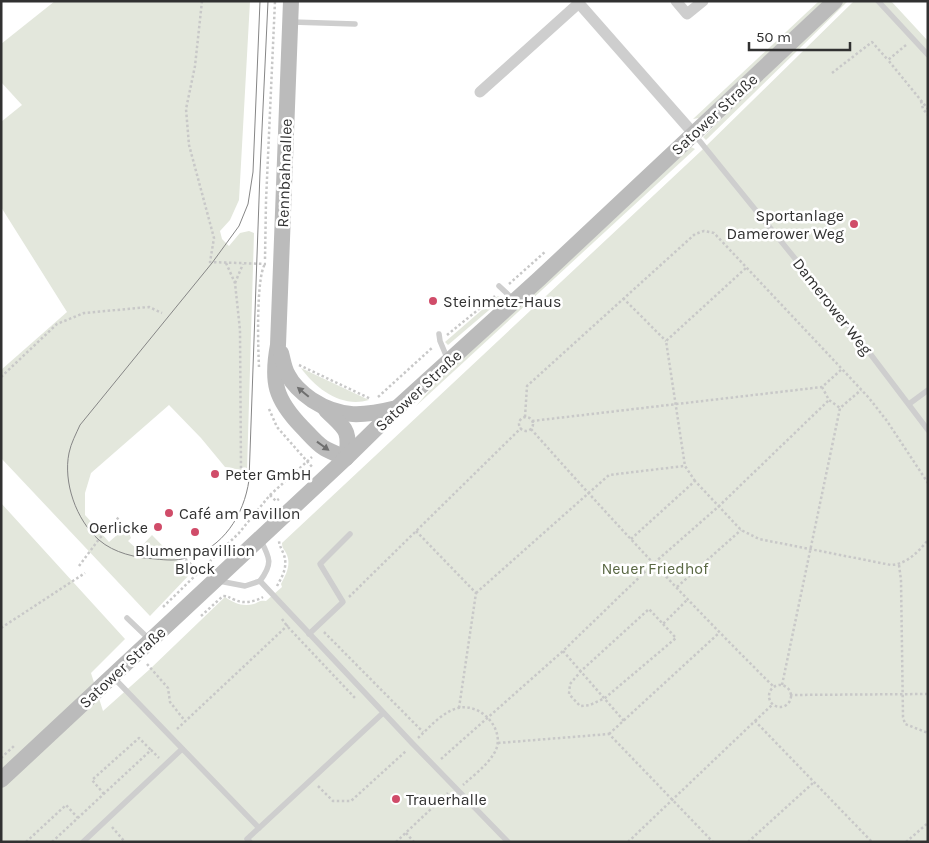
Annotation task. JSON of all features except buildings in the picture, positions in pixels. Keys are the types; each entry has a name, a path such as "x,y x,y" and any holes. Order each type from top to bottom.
{"main road":[{"name":"Rennbahnallee","path":"291,1 273,264 278,345 286,373 293,384 306,396 325,408 342,414 379,413 397,408"},
{"name":"Satower Straße","path":"1,780 346,458 397,408 637,188 693,133 835,1"},
{"name":"Rennbahnallee","path":"278,345 275,376 280,400 288,413 324,448 346,458 349,441 346,430 325,408"}],"street":[{"path":"676,1 687,14 703,1"},
{"name":"Damerower Weg","path":"480,92 578,2 693,133"}],"lane":[{"path":"878,1 928,55"},
{"path":"290,22 355,24"},
{"name":"Damerower Weg","path":"693,133 840,314 928,430"},
{"path":"501,288 515,301"},
{"path":"439,334 449,362"},
{"path":"909,404 928,390"},
{"path":"309,634 343,602 320,564 350,534"},
{"path":"215,580 245,586 260,581 270,565 268,555 259,538"},
{"path":"260,581 383,713 508,842"},
{"path":"127,618 150,641"},
{"path":"112,676 258,828"},
{"path":"250,842 247,839 258,828 383,713"},
{"path":"83,842 182,749"}],"path":[{"path":"202,1 195,66 186,109 189,145 214,238 210,262 273,264"},
{"path":"888,60 913,39"},
{"path":"832,73 872,42 928,109"},
{"path":"921,100 923,109 928,114"},
{"path":"521,428 520,422 525,417 527,386 695,234 704,231 714,233 869,398 887,421 928,483"},
{"path":"368,404 375,400 440,341 547,250"},
{"path":"226,263 235,283 240,330 241,470"},
{"path":"235,283 244,264"},
{"path":"259,367 262,269 273,264"},
{"path":"666,342 747,267"},
{"path":"623,298 666,342 685,466 695,481 741,530 759,539 882,565 899,564 919,551 928,540"},
{"path":"1,377 57,324 84,313 149,307 162,314"},
{"path":"296,364 375,400"},
{"path":"525,417 532,421 822,387 842,369"},
{"path":"822,387 829,400 840,408"},
{"path":"782,685 840,408 861,390"},
{"path":"443,757 563,651 653,564 718,507 829,400"},
{"path":"531,429 533,426 532,421"},
{"path":"521,428 531,429"},
{"path":"343,602 521,428"},
{"path":"531,429 653,564 774,687"},
{"path":"159,610 240,533 270,495 307,461"},
{"path":"460,708 476,593 609,475 685,466"},
{"path":"309,471 313,468"},
{"path":"247,480 253,480"},
{"path":"631,539 695,481"},
{"path":"270,495 276,501 283,495"},
{"path":"79,566 99,539 119,517"},
{"path":"196,619 223,596 240,602 250,602 270,592 277,586 284,570 285,560 279,545 280,541 271,526"},
{"path":"677,587 741,530"},
{"path":"416,531 476,593"},
{"path":"183,555 199,572"},
{"path":"899,564 901,580 902,717 904,724 928,733"},
{"path":"1,628 85,573"},
{"path":"277,586 280,590"},
{"path":"663,624 688,599"},
{"path":"650,609 663,624 676,638 605,698 590,705 580,706 569,694 570,684 581,670 650,609"},
{"path":"153,658 146,664 168,688 170,702 185,722 295,619"},
{"path":"318,626 424,732"},
{"path":"289,628 356,699"},
{"path":"498,743 609,734 719,633"},
{"path":"563,651 624,720"},
{"path":"782,685 788,689 790,695 788,703 780,707 773,704 769,698 769,693 774,687 782,685"},
{"path":"790,695 928,694"},
{"path":"628,842 672,798 773,704"},
{"path":"396,842 446,794 459,790 494,754 498,743 496,729 488,717 476,710 460,708 443,714 412,743"},
{"path":"755,721 872,842"},
{"path":"609,734 713,842"},
{"path":"104,794 92,780 139,738 166,764"},
{"path":"1,758 15,745"},
{"path":"52,842 151,750"},
{"path":"311,778 333,801 351,801 405,750 411,756"},
{"path":"748,842 813,783"},
{"path":"26,842 66,805 78,818"},
{"path":"106,820 125,842"},
{"path":"906,842 928,822"},
{"path":"406,833 414,842"}],"green space":[{"path":"55,1 250,1 239,200 230,220 220,231 222,239 229,246 240,233 249,231 254,233 247,471 225,467 201,438 169,405 91,473 85,493 85,515 109,542 124,529 128,530 131,538 128,541 138,550 152,535 190,574 150,616 1,458 1,370 67,312 1,207 1,122 22,105 1,82 1,44"},
{"path":"819,1 824,1 699,118 693,119"},
{"path":"843,1 848,1 706,140 703,137"},
{"name":"Neuer Friedhof","path":"854,1 891,1 928,41 928,842 1,842 1,503 125,639 91,673 103,711 225,597 238,604 250,605 266,601 282,587 281,584 286,574 288,562 282,543 701,151"},
{"path":"691,147 695,149 416,406 443,375"},
{"path":"498,296 502,299 448,345 445,342"},
{"path":"301,368 369,400 349,401 331,395 322,390"}],"tram line":[{"path":"260,1 253,172 248,204 239,226 212,263 80,425 69,453 68,476 70,488 73,500 84,522 91,532 105,545 133,556 175,560 199,554 221,539 230,529 237,518 246,493 249,480 268,1"}],"place":[{"name":"Sportanlage Damerower Weg","path":"854,224"},
{"name":"Steinmetz-Haus","path":"433,301"},
{"name":"Peter GmbH","path":"215,474"},
{"name":"Café am Pavillon","path":"169,513"},
{"name":"Oerlicke","path":"158,527"},
{"name":"Blumenpavillion Block","path":"195,532"},
{"name":"Trauerhalle","path":"396,799"}]}
